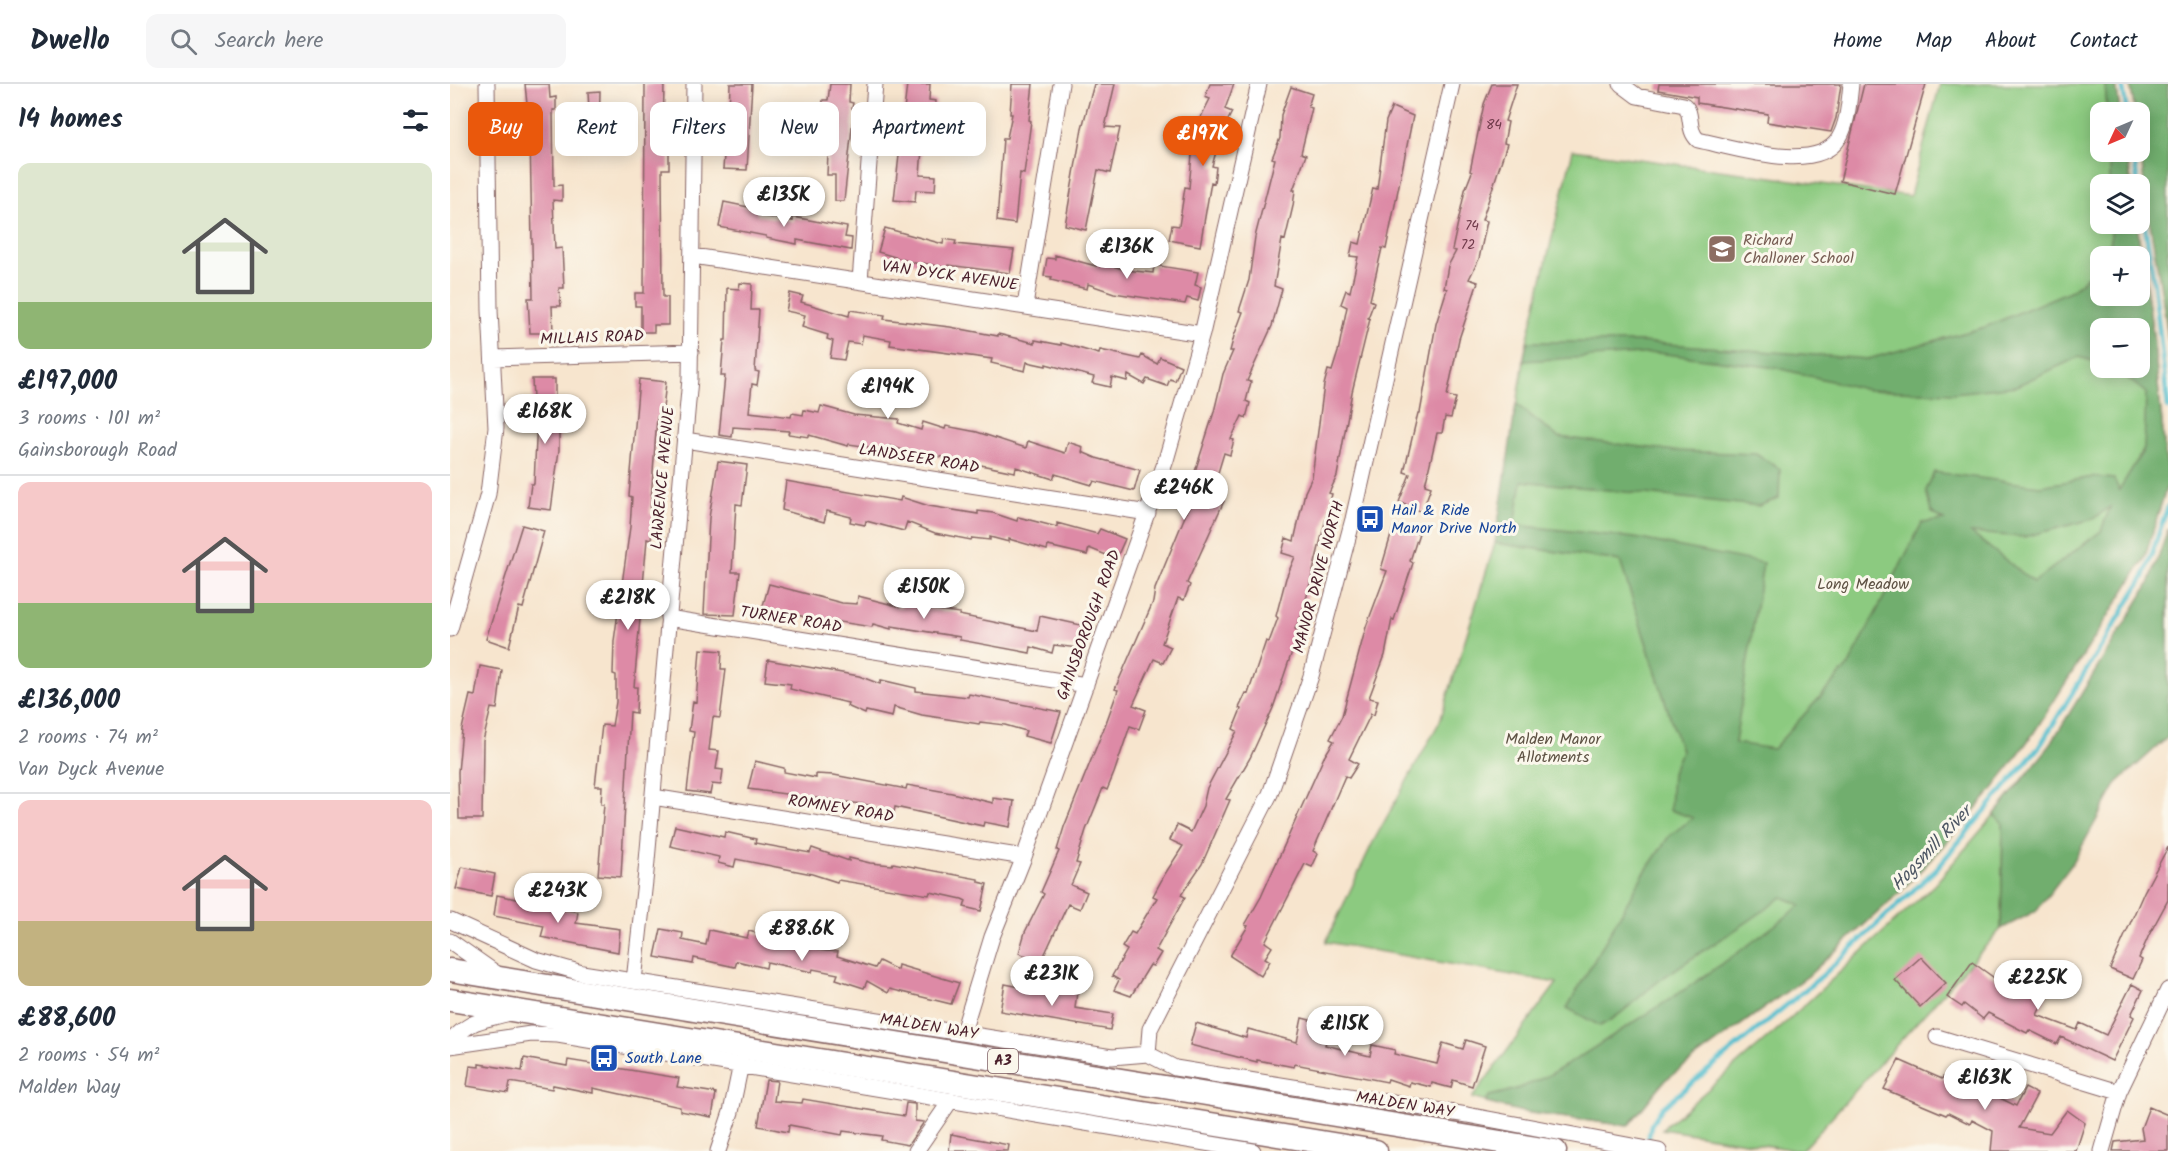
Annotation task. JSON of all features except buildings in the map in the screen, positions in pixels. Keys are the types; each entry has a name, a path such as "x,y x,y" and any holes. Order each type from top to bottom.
{"highway":[{"name":"MALDEN WAY","path":"450,970 1555,1151"},
{"name":"A3","path":"450,1000 1376,1151"}],"street":[{"path":"450,629 490,484 496,428 489,288 487,84"},
{"name":"LAWRENCE AVENUE","path":"633,981 653,797 692,352 694,84"},
{"path":"860,281 875,84"},
{"path":"1025,306 1061,84"},
{"name":"GAINSBOROUGH ROAD","path":"963,1032 992,937 1024,856 1148,513 1203,334 1258,84"},
{"name":"MANOR DRIVE NORTH","path":"1148,1054 1150,1029 1270,794 1311,676 1353,519 1452,84"},
{"path":"1621,84 1637,96 1684,105 1689,112 1689,128 1698,140 1788,157 1805,158 1821,155 1839,140 1843,131 1851,84"},
{"name":"VAN DYCK AVENUE","path":"693,256 1203,334"},
{"name":"MILLAIS ROAD","path":"494,358 692,352"},
{"name":"LANDSEER ROAD","path":"684,440 1148,513"},
{"name":"TURNER ROAD","path":"668,618 1086,685"},
{"name":"ROMNEY ROAD","path":"653,797 1024,856"},
{"name":"MALDEN WAY","path":"451,921 474,934 551,965 633,981 1112,1057 1148,1054 1174,1068 1467,1114 1659,1151"},
{"path":"450,940 474,934"},
{"path":"450,940 505,979"},
{"path":"2102,1151 2119,1092 2168,990"},
{"path":"450,1044 466,1025 475,1020 515,1011"},
{"path":"450,1044 522,1035 558,1035 1253,1151"},
{"path":"1937,1037 2119,1092"},
{"path":"718,1151 731,1112 741,1064"},
{"path":"916,1151 951,1100"}],"green space":[{"name":"Long Meadow","path":"1940,84 2116,84 2119,102 2090,102 2090,162 2128,162 2130,174 2090,174 2090,234 2138,234 2140,246 2090,246 2090,306 2149,306 2168,482 2144,560 1935,855 1900,892 1808,976 1665,1080 1628,1126 1523,1112 1472,1098 1557,983 1326,942 1372,844 1440,721 1495,543 1527,342 1573,150 1910,196"},
{"path":"2105,84 2116,84 2119,102 2106,102"},
{"path":"2130,84 2168,84 2168,341 2150,223 2150,174 2143,174 2142,170 2141,162 2150,162 2150,102 2133,102"},
{"path":"2110,162 2128,162 2129,174 2110,174"},
{"path":"2111,234 2138,234 2140,246 2109,246"},
{"path":"2090,274 2090,306 2149,306 2168,482 2144,560 2033,734 1993,789 1900,892 1808,976 1665,1080 1628,1126 1523,1112 1486,1103 1489,1096 1526,1086 1573,1061 1712,971 1801,905 1782,897 1674,970 1624,1011 1600,1026 1567,1008 1643,875 1669,836 1693,818 1670,810 1672,773 1681,751 1620,561 1495,543 1516,404 1558,437 1676,451 1756,454 1780,469 1779,498 1759,506 1522,481 1515,525 1635,538 1763,563 1735,743 1773,749 1849,665 1922,523 1944,520 1931,512 1926,491 1934,472 2040,486 2093,477 2114,479 2119,490 2144,449 2146,393 2127,378 2150,378 2150,318 2090,318 2090,360 2079,357 2016,386 1954,393 1868,390 1777,368 1658,353 1523,361 1527,342 1641,342 1868,359 1985,327 2072,290","holes":["2110,507 2101,531 2034,582 1971,533 2024,537 2093,519"]},
{"path":"2168,529 2168,737 2117,783 2072,864 2036,911 2001,929 2003,823 1994,815 2048,748 2149,584"},
{"path":"1994,815 2003,823 2001,929 1801,1151 1662,1129 1785,1023 1935,884"}],"waterway":[{"name":"Hogsmill River","path":"2122,84 2125,102"},
{"name":"Hogsmill River","path":"2135,162 2136,174"},
{"name":"Hogsmill River","path":"2146,234 2168,408"},
{"name":"Hogsmill River","path":"1647,1147 1651,1125 1662,1108 1823,975 1936,869 2039,747 2144,577 2168,506"}],"place":[{"name":"Richard Challoner School","path":"1722,249"},
{"name":"Hail & Ride Manor Drive North","path":"1370,519"},
{"name":"South Lane","path":"604,1058"}],"park label":[{"name":"Malden Manor Allotments","path":"1553,748"}]}
